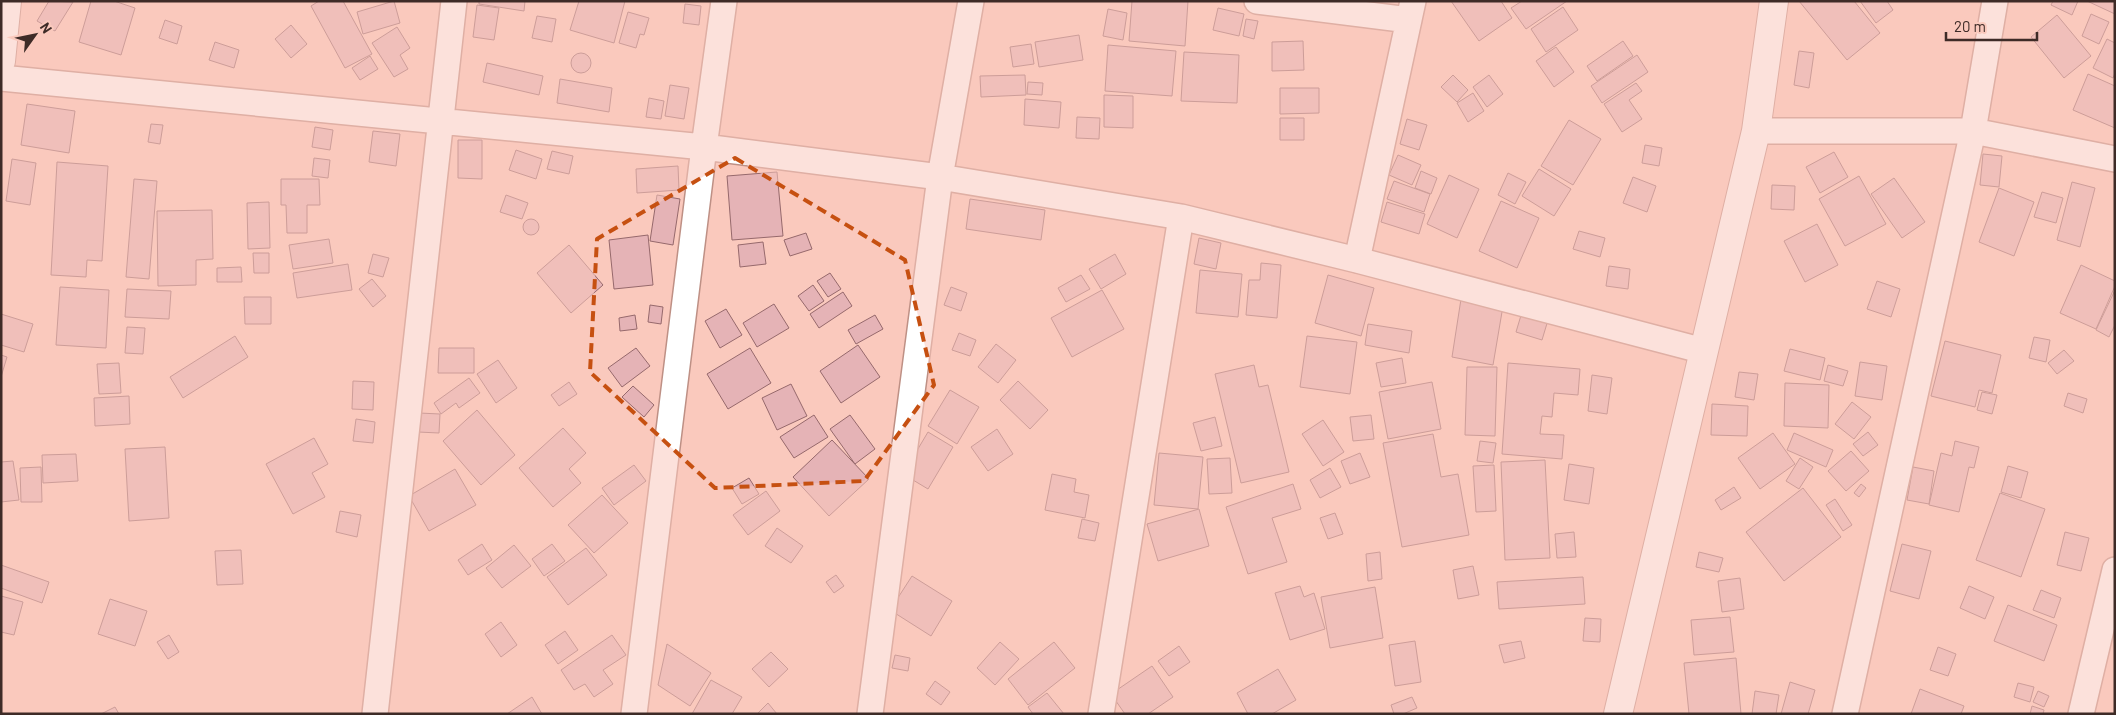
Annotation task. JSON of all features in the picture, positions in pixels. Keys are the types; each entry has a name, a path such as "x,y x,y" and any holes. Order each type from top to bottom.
{"street":[{"path":"1,61 7,1"},
{"path":"375,714 454,1"},
{"path":"634,714 704,147 724,1"},
{"path":"870,714 940,177 972,1"},
{"path":"1257,1 1411,10 1357,260"},
{"path":"1618,714 1756,131 1774,1"},
{"path":"1845,714 1973,131 1995,1"},
{"path":"1,78 704,147 940,177 1181,217 1357,260 1704,351"},
{"path":"1756,131 1973,131 2115,159"},
{"path":"1101,714 1181,217"},
{"path":"2081,714 2115,570"}],"highlighted area":[{"path":"735,158 905,260 934,385 864,481 715,488 590,372 597,239"}],"building":[{"path":"49,1 73,2 55,31 37,21"},
{"path":"91,1 114,1 135,8 121,55 79,42"},
{"path":"319,1 343,1 372,54 345,68 311,6"},
{"path":"394,1 400,23 363,34 357,12"},
{"path":"479,1 525,1 524,11 479,4"},
{"path":"579,1 625,1 614,43 570,30"},
{"path":"1132,1 1188,1 1185,46 1129,41"},
{"path":"1451,1 1501,1 1512,18 1479,41"},
{"path":"1522,1 1567,1 1526,29 1511,8"},
{"path":"1799,1 1854,1 1880,33 1847,60"},
{"path":"1860,1 1887,1 1893,10 1876,23"},
{"path":"2053,1 2078,1 2072,15 2051,5"},
{"path":"2087,1 2115,1 2115,14"},
{"path":"685,4 701,6 699,25 683,23"},
{"path":"477,5 499,8 494,40 473,37"},
{"path":"1563,7 1578,30 1546,52 1531,29"},
{"path":"1218,8 1244,14 1239,36 1213,30"},
{"path":"1108,9 1127,13 1123,40 1103,36"},
{"path":"628,12 649,18 644,35 640,34 636,48 619,43"},
{"path":"2091,14 2109,22 2099,44 2082,36"},
{"path":"2057,15 2091,56 2064,78 2031,37"},
{"path":"537,16 556,19 552,42 532,38"},
{"path":"1246,19 1258,21 1254,39 1243,36"},
{"path":"165,20 182,26 177,44 159,38"},
{"path":"291,25 307,44 291,58 275,39"},
{"path":"397,27 410,48 400,55 408,69 394,77 372,43"},
{"path":"1079,35 1083,60 1039,67 1035,42"},
{"path":"2107,39 2115,43 2115,73 2113,78 2093,68"},
{"path":"1303,41 1304,70 1272,71 1272,42"},
{"path":"1623,41 1633,56 1597,81 1587,66"},
{"path":"215,42 239,50 234,68 209,60"},
{"path":"1031,44 1034,64 1013,67 1010,47"},
{"path":"1108,45 1176,51 1172,96 1105,91"},
{"path":"1556,47 1574,72 1554,87 1536,61"},
{"path":"1799,51 1814,53 1809,88 1794,85"},
{"path":"1184,52 1239,55 1237,103 1181,101"},
{"path":"581,53 588,56 591,63 588,70 581,73 574,70 571,63 574,56"},
{"path":"1637,55 1648,72 1602,103 1591,86"},
{"path":"370,56 378,69 360,80 352,68"},
{"path":"487,63 543,76 539,95 483,82"},
{"path":"2088,74 2115,86 2115,128 2073,110"},
{"path":"1025,75 1026,95 981,97 980,76"},
{"path":"1453,75 1468,90 1457,102 1441,87"},
{"path":"1489,75 1503,94 1487,107 1473,87"},
{"path":"560,79 612,88 609,112 557,103"},
{"path":"1028,82 1043,83 1042,95 1027,94"},
{"path":"1636,83 1642,91 1629,100 1642,119 1622,132 1604,104"},
{"path":"670,85 689,88 684,119 665,116"},
{"path":"1280,88 1319,88 1319,113 1280,114"},
{"path":"1473,93 1484,111 1468,122 1457,103"},
{"path":"1104,95 1133,96 1133,128 1104,127"},
{"path":"649,98 664,101 661,119 646,117"},
{"path":"1025,99 1061,102 1059,128 1024,125"},
{"path":"27,104 75,111 69,153 21,145"},
{"path":"1077,117 1100,118 1099,139 1076,138"},
{"path":"1280,118 1304,118 1304,140 1280,140"},
{"path":"1407,119 1427,125 1419,150 1400,144"},
{"path":"1569,120 1601,139 1573,185 1541,166"},
{"path":"151,124 163,125 160,144 148,142"},
{"path":"315,127 333,130 330,150 312,147"},
{"path":"373,131 400,134 396,166 369,162"},
{"path":"458,140 482,140 482,179 458,178"},
{"path":"1645,145 1662,148 1659,166 1642,163"},
{"path":"516,150 542,159 536,179 509,170"},
{"path":"552,151 573,156 569,174 547,169"},
{"path":"1834,152 1848,177 1820,193 1806,167"},
{"path":"1983,154 2002,156 1999,187 1980,185"},
{"path":"1398,155 1421,165 1412,185 1389,175"},
{"path":"314,158 330,160 328,178 312,176"},
{"path":"12,159 36,163 30,205 6,201"},
{"path":"57,162 108,166 102,261 87,260 86,277 51,275"},
{"path":"678,166 679,190 637,193 636,169"},
{"path":"1539,169 1571,189 1554,216 1522,196"},
{"path":"1421,171 1437,178 1431,194 1415,188"},
{"path":"777,172 783,236 732,240 727,176"},
{"path":"1508,173 1526,182 1515,204 1498,195"},
{"path":"1449,175 1479,189 1457,238 1427,224"},
{"path":"1859,176 1886,224 1845,246 1819,199"},
{"path":"1633,177 1656,186 1647,212 1623,203"},
{"path":"1894,178 1925,222 1902,238 1871,194"},
{"path":"134,179 157,181 149,279 126,277"},
{"path":"281,179 319,179 320,205 307,205 307,233 287,233 286,205 281,205"},
{"path":"1394,181 1430,194 1424,212 1387,199"},
{"path":"2072,182 2095,188 2080,247 2057,240"},
{"path":"1772,185 1795,186 1794,210 1771,209"},
{"path":"1999,188 2034,202 2014,256 1979,242"},
{"path":"2042,192 2063,198 2056,223 2034,217"},
{"path":"506,195 528,203 522,219 500,212"},
{"path":"657,195 680,199 673,245 650,241"},
{"path":"970,199 1045,210 1041,240 966,229"},
{"path":"1501,201 1539,218 1517,268 1479,251"},
{"path":"269,202 270,248 248,249 247,203"},
{"path":"1387,202 1425,214 1419,234 1381,222"},
{"path":"212,210 213,259 196,260 196,285 158,286 157,211"},
{"path":"528,219 534,219 539,224 537,233 528,235 523,230 523,224"},
{"path":"1817,224 1838,265 1805,282 1784,241"},
{"path":"1579,231 1605,238 1600,257 1573,249"},
{"path":"806,233 812,249 790,256 784,240"},
{"path":"648,235 653,285 614,289 609,240"},
{"path":"1199,238 1221,243 1216,269 1194,264"},
{"path":"329,239 333,263 293,269 289,245"},
{"path":"763,242 766,264 740,267 738,245"},
{"path":"569,245 603,285 571,313 537,273"},
{"path":"253,253 269,253 269,273 254,273"},
{"path":"373,254 389,258 383,277 368,273"},
{"path":"1115,254 1126,274 1101,289 1089,269"},
{"path":"1261,263 1281,265 1277,318 1246,315 1249,280 1260,280"},
{"path":"348,264 352,290 297,298 293,273"},
{"path":"2081,265 2115,281 2115,286 2096,329 2060,313"},
{"path":"1609,266 1630,269 1628,289 1606,286"},
{"path":"241,267 242,282 217,282 217,268"},
{"path":"1200,270 1242,274 1238,317 1196,313"},
{"path":"830,273 841,289 828,297 817,281"},
{"path":"1081,275 1090,289 1066,302 1058,288"},
{"path":"1328,275 1374,288 1361,336 1315,323"},
{"path":"372,279 386,296 373,307 359,289"},
{"path":"1877,281 1900,289 1891,317 1867,309"},
{"path":"813,285 824,301 809,311 798,296"},
{"path":"60,287 109,290 106,348 56,345"},
{"path":"951,287 967,293 961,311 944,305"},
{"path":"127,289 171,291 169,319 125,317"},
{"path":"1102,290 1124,329 1072,357 1051,318"},
{"path":"2115,290 2115,325 2109,337 2096,330"},
{"path":"843,292 852,306 819,328 810,314"},
{"path":"244,297 271,297 271,324 245,324"},
{"path":"1461,299 1503,306 1493,365 1452,357"},
{"path":"774,304 789,328 757,347 743,323"},
{"path":"650,305 663,307 661,324 648,322"},
{"path":"726,309 742,335 720,348 705,321"},
{"path":"1522,312 1548,320 1542,340 1516,332"},
{"path":"1,314 33,324 24,352 1,345"},
{"path":"635,315 637,329 620,331 619,318"},
{"path":"875,315 883,329 856,344 848,330"},
{"path":"1368,324 1412,331 1409,353 1365,345"},
{"path":"127,327 145,328 143,354 125,353"},
{"path":"959,333 976,340 970,356 952,350"},
{"path":"235,336 248,357 183,398 170,377"},
{"path":"1307,336 1357,342 1350,394 1300,387"},
{"path":"2034,337 2050,340 2046,362 2029,358"},
{"path":"1945,341 2001,355 1992,393 1979,390 1975,407 1931,396"},
{"path":"996,344 1016,360 998,383 978,367"},
{"path":"858,345 880,377 841,403 820,371"},
{"path":"439,348 474,348 474,373 438,373"},
{"path":"636,348 650,366 622,387 608,368"},
{"path":"750,348 771,383 728,409 707,374"},
{"path":"1790,349 1825,358 1820,380 1784,371"},
{"path":"2064,350 2074,361 2057,374 2048,363"},
{"path":"1,355 7,357 1,377"},
{"path":"1402,358 1406,383 1381,387 1376,363"},
{"path":"498,360 517,388 496,403 477,374"},
{"path":"1860,362 1887,366 1882,400 1855,396"},
{"path":"119,363 121,393 99,394 97,364"},
{"path":"1508,363 1580,369 1578,395 1554,393 1552,417 1542,416 1540,434 1564,435 1562,459 1502,454"},
{"path":"1254,365 1259,387 1268,385 1289,472 1241,483 1215,374"},
{"path":"1828,365 1848,371 1843,386 1824,381"},
{"path":"1467,367 1497,367 1495,436 1465,435"},
{"path":"1739,372 1758,374 1754,400 1735,397"},
{"path":"1592,375 1612,378 1607,414 1588,411"},
{"path":"469,378 480,393 459,408 456,403 441,414 434,403"},
{"path":"353,381 374,382 373,410 352,409"},
{"path":"1018,381 1048,410 1030,429 1000,400"},
{"path":"569,382 577,394 559,406 551,395"},
{"path":"1432,382 1441,429 1388,439 1379,392"},
{"path":"1785,383 1829,385 1828,428 1784,426"},
{"path":"791,384 807,416 777,430 762,398"},
{"path":"633,386 654,405 644,417 622,397"},
{"path":"950,390 979,407 957,444 928,426"},
{"path":"1982,392 1997,395 1992,414 1977,410"},
{"path":"2068,393 2087,399 2083,413 2064,406"},
{"path":"129,396 130,424 95,426 94,398"},
{"path":"1852,402 1871,417 1854,439 1835,424"},
{"path":"1712,404 1748,406 1747,436 1711,435"},
{"path":"477,410 515,455 481,485 443,441"},
{"path":"419,413 440,414 439,433 418,432"},
{"path":"814,415 828,437 794,458 780,437"},
{"path":"850,415 875,449 855,464 830,429"},
{"path":"1371,415 1374,439 1353,441 1350,417"},
{"path":"1215,417 1222,446 1201,451 1193,423"},
{"path":"356,419 375,422 373,443 353,441"},
{"path":"1323,420 1344,452 1323,466 1302,434"},
{"path":"563,428 586,453 569,469 581,483 553,507 519,468"},
{"path":"997,429 1013,454 988,471 971,447"},
{"path":"928,432 953,447 928,489 903,474"},
{"path":"1868,432 1878,445 1863,456 1853,444"},
{"path":"1773,433 1795,464 1760,489 1738,458"},
{"path":"1794,433 1833,450 1826,467 1787,450"},
{"path":"1433,434 1441,477 1458,474 1469,535 1402,547 1383,443"},
{"path":"314,438 328,464 312,473 325,497 293,514 266,464"},
{"path":"832,440 869,479 829,516 793,477"},
{"path":"1480,441 1496,443 1493,463 1477,461"},
{"path":"1955,441 1979,447 1974,468 1969,467 1959,512 1929,505 1941,453 1952,456"},
{"path":"165,447 169,518 129,521 125,449"},
{"path":"1851,451 1869,471 1846,491 1828,471"},
{"path":"1159,453 1203,457 1198,509 1154,505"},
{"path":"1360,453 1370,477 1350,484 1341,461"},
{"path":"76,454 78,481 43,483 42,455"},
{"path":"1230,458 1232,493 1209,494 1207,459"},
{"path":"1800,458 1813,467 1799,489 1786,481"},
{"path":"1545,460 1550,558 1505,560 1501,462"},
{"path":"13,461 19,500 1,502 1,462"},
{"path":"1569,464 1594,468 1589,504 1564,500"},
{"path":"634,465 646,481 614,505 602,488"},
{"path":"1494,465 1496,511 1476,512 1473,466"},
{"path":"2008,466 2028,472 2021,498 2001,492"},
{"path":"41,467 42,502 21,502 20,468"},
{"path":"1913,467 1934,471 1929,504 1907,500"},
{"path":"1330,468 1341,487 1320,498 1310,480"},
{"path":"455,469 476,505 429,531 409,496"},
{"path":"1052,474 1076,479 1074,492 1089,495 1085,518 1045,510"},
{"path":"749,478 759,494 742,504 732,488"},
{"path":"1293,484 1301,509 1272,518 1287,562 1248,574 1226,507"},
{"path":"1861,484 1866,488 1859,497 1854,493"},
{"path":"1734,487 1741,498 1721,510 1715,500"},
{"path":"1803,488 1841,537 1784,581 1746,532"},
{"path":"766,491 780,511 748,535 733,515"},
{"path":"2000,493 2045,509 2021,577 1976,560"},
{"path":"602,495 628,523 594,553 568,525"},
{"path":"1835,499 1852,525 1843,531 1826,505"},
{"path":"1199,509 1209,546 1158,561 1147,524"},
{"path":"340,511 361,515 357,537 336,532"},
{"path":"1335,513 1343,534 1328,539 1320,518"},
{"path":"1082,519 1099,523 1095,541 1078,538"},
{"path":"777,528 803,546 791,563 765,546"},
{"path":"1574,532 1576,557 1557,558 1555,534"},
{"path":"2065,532 2089,538 2081,571 2057,565"},
{"path":"482,544 492,560 468,575 458,560"},
{"path":"552,544 565,561 544,576 532,559"},
{"path":"1902,544 1931,551 1919,599 1890,591"},
{"path":"514,545 531,566 502,588 486,568"},
{"path":"586,548 607,575 568,605 547,577"},
{"path":"241,550 243,584 217,585 215,551"},
{"path":"1380,552 1382,579 1368,581 1366,554"},
{"path":"1699,552 1723,558 1719,572 1696,567"},
{"path":"1,565 49,582 42,603 1,588"},
{"path":"1473,566 1479,595 1458,599 1453,570"},
{"path":"836,575 844,586 834,593 826,582"},
{"path":"912,576 952,601 931,636 890,610"},
{"path":"1583,577 1585,604 1499,609 1497,582"},
{"path":"1740,578 1744,609 1722,612 1718,581"},
{"path":"1300,586 1304,597 1314,593 1325,629 1290,640 1275,593"},
{"path":"1969,586 1994,597 1985,619 1960,608"},
{"path":"1375,587 1383,638 1330,648 1321,597"},
{"path":"2041,590 2061,598 2054,618 2033,610"},
{"path":"1,596 23,602 14,635 1,632"},
{"path":"110,599 147,611 135,646 98,634"},
{"path":"2008,605 2057,625 2044,661 1994,641"},
{"path":"1730,617 1734,652 1694,655 1691,620"},
{"path":"1585,618 1601,619 1600,642 1583,641"},
{"path":"501,622 517,645 501,657 485,634"},
{"path":"565,631 578,650 558,664 545,645"},
{"path":"169,635 179,652 168,659 157,642"},
{"path":"612,635 626,655 603,670 613,684 594,697 585,684 574,690 561,670"},
{"path":"1415,641 1421,682 1395,686 1389,645"},
{"path":"1521,641 1525,658 1504,663 1499,645"},
{"path":"1000,642 1019,659 995,685 977,668"},
{"path":"1054,642 1075,668 1028,705 1008,679"},
{"path":"667,644 711,673 690,706 658,685"},
{"path":"1179,646 1190,662 1169,676 1158,661"},
{"path":"1938,647 1956,654 1948,676 1930,670"},
{"path":"771,652 788,669 769,687 752,669"},
{"path":"895,655 910,658 908,671 892,668"},
{"path":"1736,658 1741,714 1689,714 1684,663"},
{"path":"1152,666 1173,697 1148,714 1125,714 1111,694"},
{"path":"1278,669 1296,700 1272,714 1248,714 1237,693"},
{"path":"711,680 742,697 732,714 692,714"},
{"path":"935,681 950,692 941,705 926,694"},
{"path":"1790,682 1815,690 1808,714 1781,714"},
{"path":"2018,683 2034,687 2030,702 2014,697"},
{"path":"1920,689 1964,706 1961,714 1911,714"},
{"path":"1755,691 1779,695 1776,714 1752,714"},
{"path":"2038,691 2049,696 2044,707 2033,702"},
{"path":"1047,693 1064,714 1033,714 1028,707"},
{"path":"532,697 542,714 507,714"},
{"path":"1412,697 1417,708 1403,714 1394,714 1391,705"},
{"path":"768,703 777,714 757,714"},
{"path":"2032,706 2044,710 2043,714 2030,714"},
{"path":"115,707 119,714 101,714"}]}
